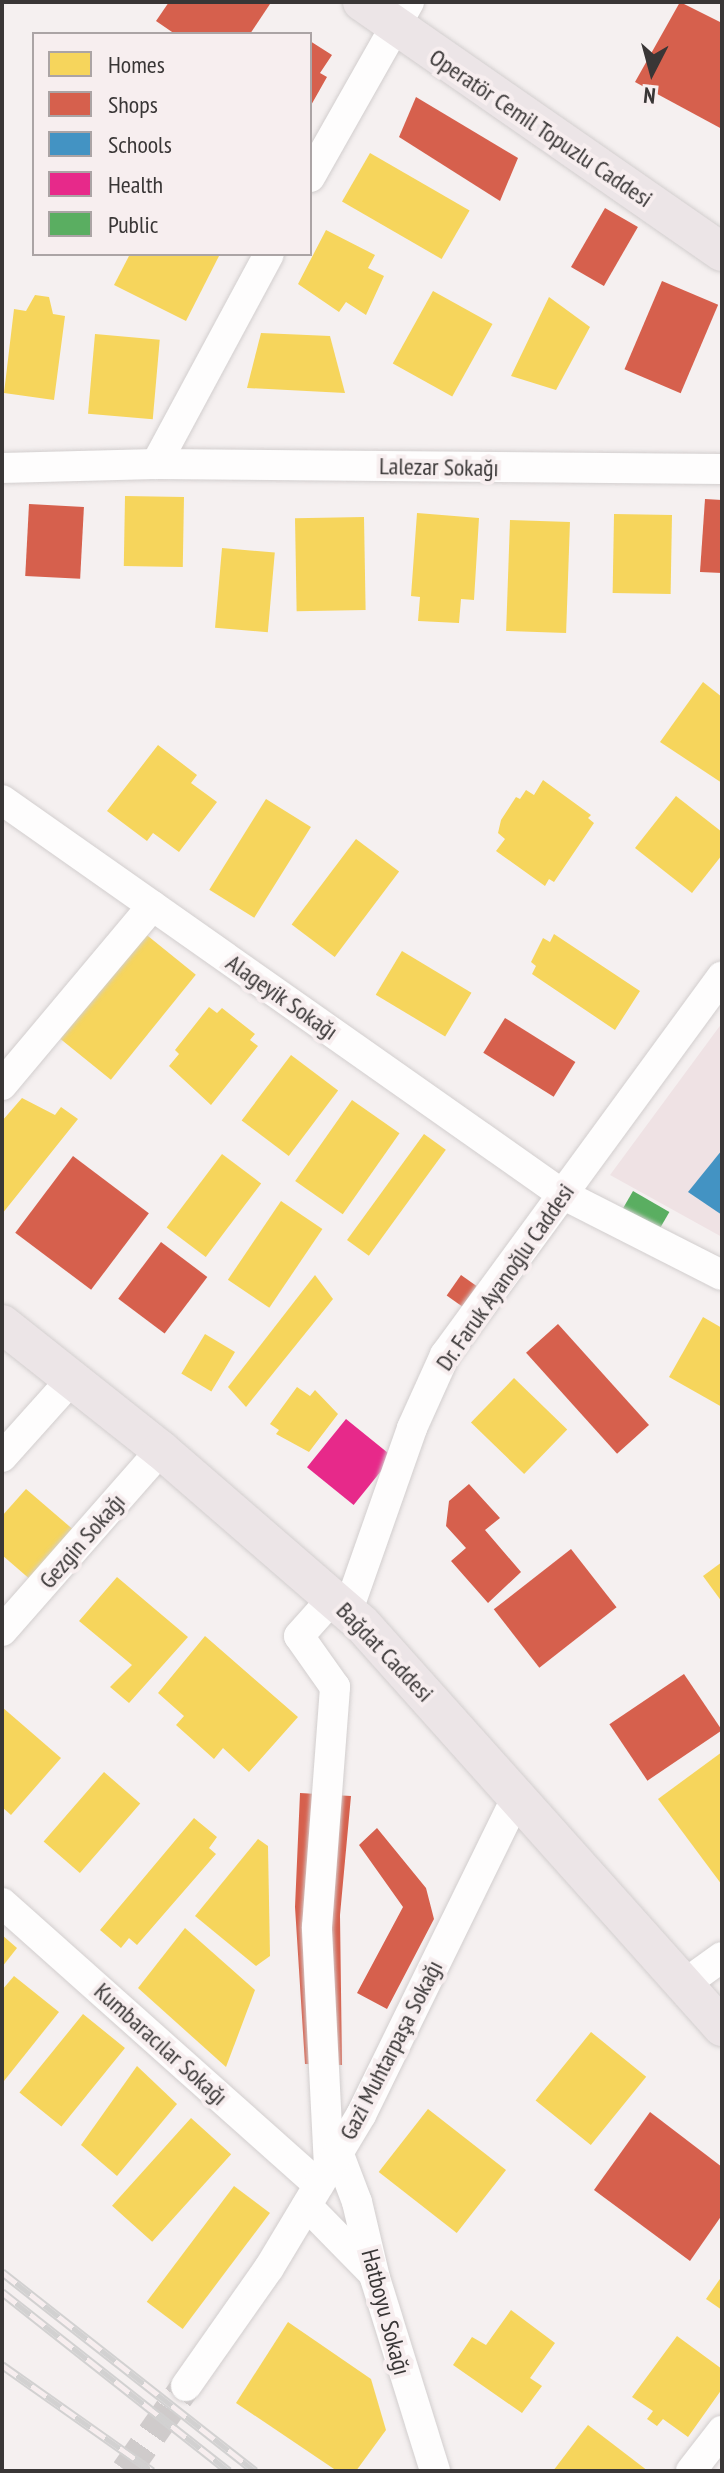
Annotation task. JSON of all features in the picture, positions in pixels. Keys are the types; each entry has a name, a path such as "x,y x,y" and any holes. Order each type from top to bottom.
{"main road":[{"name":"Operatör Cemil Topuzlu Caddesi","path":"362,2 400,14 715,242"},
{"name":"Bağdat Caddesi","path":"2,1324 161,1450 340,1604 511,1789 722,2027"}],"street":[{"path":"312,173 400,14"},
{"path":"156,464 268,256"},
{"name":"Lalezar Sokağı","path":"2,468 156,464 722,469"},
{"name":"Alageyik Sokağı","path":"2,800 562,1194 722,1275"},
{"path":"2,1085 152,906"},
{"name":"Dr. Faruk Ayanoğlu Caddesi","path":"340,1604 445,1355 722,977"},
{"path":"2,1457 72,1379"},
{"name":"Gezgin Sokağı","path":"2,1631 161,1450"},
{"path":"323,2177 317,1927 335,1687 299,1636 340,1604"},
{"name":"Gazi Muhtarpaşa Sokağı","path":"186,2386 323,2177 349,2113 511,1789"},
{"name":"Kumbaracılar Sokağı","path":"2,1903 323,2177 349,2243 375,2278"},
{"path":"686,1983 722,1957"},
{"name":"Hatboyu Sokağı","path":"323,2177 357,2202 375,2278 435,2471"},
{"path":"691,2471 722,2431"}],"shaded area":[{"path":"722,1023 722,1237 610,1175"}],"building: Homes":[{"path":"370,153 470,210 442,259 342,201"},
{"path":"326,230 375,255 368,268 384,276 366,315 346,302 339,312 298,284"},
{"path":"129,256 219,256 186,321 114,285"},
{"path":"433,291 492,324 452,397 393,364"},
{"path":"35,295 49,297 53,314 65,316 54,400 4,393 14,309 26,311"},
{"path":"549,297 590,327 556,390 511,376"},
{"path":"261,333 330,336 345,393 247,388"},
{"path":"95,334 160,340 153,419 88,414"},
{"path":"125,496 184,497 183,567 124,566"},
{"path":"417,513 479,518 474,600 461,599 459,623 418,621 420,597 411,596"},
{"path":"614,514 672,515 671,594 613,593"},
{"path":"364,517 366,610 297,611 295,518"},
{"path":"510,520 570,522 566,633 506,631"},
{"path":"222,548 275,553 268,632 215,628"},
{"path":"703,682 722,697 722,783 660,742"},
{"path":"158,745 197,775 191,783 217,802 179,852 153,833 147,841 107,811"},
{"path":"543,780 591,815 588,818 594,823 554,882 549,879 545,886 496,851 505,839 498,833 501,820 516,797 520,799 526,790 534,795"},
{"path":"676,796 722,832 722,855 692,893 635,848"},
{"path":"266,799 311,827 254,918 209,890"},
{"path":"356,839 399,871 335,957 292,924"},
{"path":"143,932 196,975 111,1080 58,1037"},
{"path":"554,934 640,991 615,1030 532,974 536,966 531,962 543,938 550,942"},
{"path":"402,951 471,993 445,1036 376,995"},
{"path":"209,1007 217,1013 222,1008 255,1034 250,1040 258,1046 211,1105 169,1066 179,1054 175,1050"},
{"path":"291,1055 338,1091 289,1156 242,1120"},
{"path":"22,1098 55,1115 61,1107 78,1119 2,1214 2,1121"},
{"path":"352,1100 400,1133 343,1214 295,1181"},
{"path":"424,1134 446,1150 369,1256 347,1240"},
{"path":"222,1154 261,1183 206,1257 167,1227"},
{"path":"281,1201 322,1229 269,1308 228,1280"},
{"path":"315,1275 333,1299 246,1407 228,1387"},
{"path":"703,1317 722,1328 722,1407 669,1377"},
{"path":"205,1334 235,1352 211,1391 181,1373"},
{"path":"514,1378 567,1429 524,1474 471,1423"},
{"path":"297,1387 310,1396 315,1390 338,1414 309,1452 276,1434 279,1430 270,1424"},
{"path":"26,1489 76,1532 32,1581 2,1555 2,1516"},
{"path":"722,1562 722,1602 703,1576"},
{"path":"117,1577 188,1637 129,1703 110,1687 132,1665 79,1621"},
{"path":"205,1636 298,1717 249,1772 223,1748 214,1759 176,1725 184,1716 158,1693"},
{"path":"2,1707 61,1758 11,1815 2,1807"},
{"path":"722,1752 722,1885 658,1799"},
{"path":"104,1772 140,1803 80,1873 44,1841"},
{"path":"194,1818 217,1837 209,1848 216,1854 137,1945 129,1938 121,1948 100,1930"},
{"path":"258,1839 268,1846 270,1956 256,1966 195,1916"},
{"path":"185,1928 255,1990 226,2067 138,1988"},
{"path":"2,1935 17,1948 2,1967"},
{"path":"14,1976 59,2012 4,2081 2,1990"},
{"path":"83,2014 125,2048 61,2126 19,2092"},
{"path":"591,2032 646,2077 591,2145 536,2100"},
{"path":"137,2066 177,2104 117,2176 81,2145"},
{"path":"428,2109 506,2170 457,2233 379,2172"},
{"path":"191,2118 231,2154 152,2242 112,2206"},
{"path":"234,2186 270,2213 183,2329 147,2302"},
{"path":"722,2276 722,2310 706,2299"},
{"path":"511,2310 555,2343 530,2378 542,2386 522,2413 453,2365 472,2337 486,2345"},
{"path":"288,2322 371,2379 386,2430 356,2471 337,2471 236,2403"},
{"path":"677,2336 722,2369 722,2389 688,2437 663,2419 657,2426 647,2419 653,2411 632,2397"},
{"path":"588,2425 648,2471 553,2471"}],"building: Shops":[{"path":"169,2 270,4 251,32 172,32 156,21"},
{"path":"680,2 722,23 722,129 635,82"},
{"path":"312,42 332,55 320,73 327,77 312,103"},
{"path":"416,97 518,158 500,201 399,137"},
{"path":"605,208 638,227 604,286 571,267"},
{"path":"662,281 718,305 681,393 624,369"},
{"path":"705,499 722,500 722,573 700,572"},
{"path":"29,504 84,507 80,579 25,576"},
{"path":"505,1018 575,1062 554,1097 483,1053"},
{"path":"73,1156 149,1213 91,1290 15,1233"},
{"path":"161,1242 207,1277 165,1334 118,1299"},
{"path":"461,1275 477,1286 462,1306 447,1295"},
{"path":"558,1324 649,1425 617,1454 526,1353"},
{"path":"469,1484 500,1518 485,1530 521,1572 488,1603 451,1561 466,1548 446,1526 449,1501"},
{"path":"571,1549 617,1607 539,1668 494,1609"},
{"path":"684,1674 722,1730 647,1781 609,1724"},
{"path":"300,1793 351,1796 340,1915 342,2065 305,2064 295,1907"},
{"path":"377,1828 426,1888 434,1919 387,2009 357,1993 403,1907 359,1845"},
{"path":"650,2112 722,2167 722,2215 690,2261 594,2190"}],"building: Schools":[{"path":"722,1150 722,1215 688,1192"}],"building: Health":[{"path":"346,1419 393,1457 354,1505 307,1467"}],"building: Public":[{"path":"633,1191 669,1212 656,1235 620,1214"}],"tunnel":[{"path":"126,2471 186,2386"}],"railway":[{"path":"2,2272 255,2471"},
{"path":"2,2292 229,2471"},
{"path":"2,2365 152,2471"}]}
